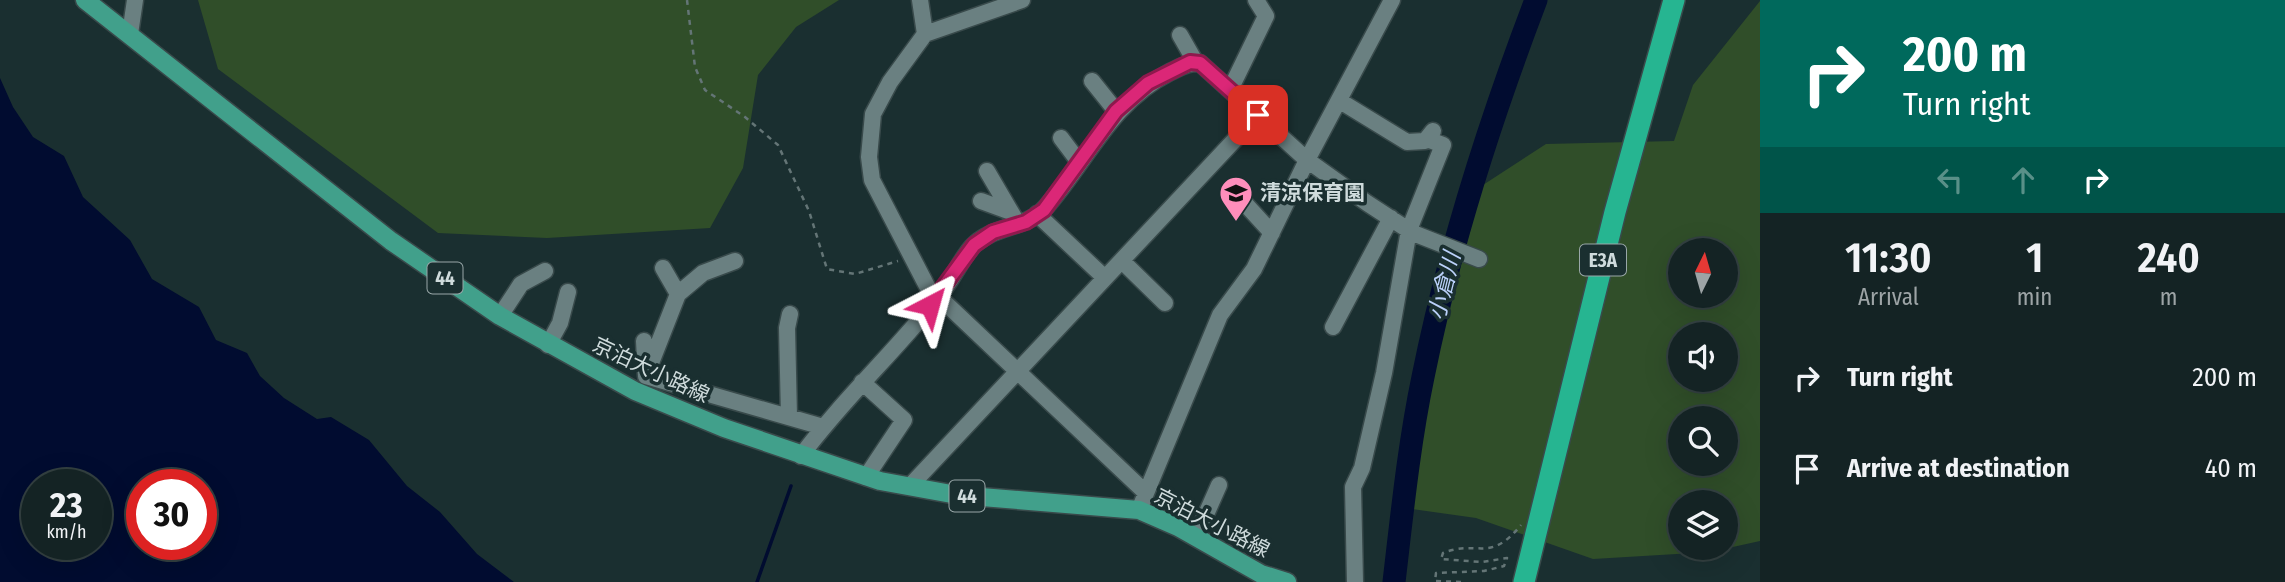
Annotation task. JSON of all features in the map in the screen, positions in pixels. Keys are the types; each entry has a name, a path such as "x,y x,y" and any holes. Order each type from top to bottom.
{"highway":[{"name":"E3A","path":"1524,582 1531,522 1674,0"}],"main road":[{"name":"京泊大小路線","path":"85,0 391,242 500,316 548,345 641,394 801,456 866,477 957,495 1139,510 1196,537 1261,574 1286,582"}],"street":[{"path":"130,34 135,0"},
{"path":"920,0 925,34"},
{"path":"1023,0 925,34 890,82 873,114 869,157 872,180 934,301 1017,372 1145,492"},
{"path":"1230,90 1266,16 1256,0"},
{"path":"1139,510 1220,315 1254,269 1307,160 1392,0"},
{"path":"1180,34 1196,63 1307,160 1411,231 1479,259"},
{"path":"801,456 822,426 934,301 974,245 1014,218 1044,210 1116,111 1148,83 1190,62 1196,63"},
{"path":"1092,81 1116,111"},
{"path":"1340,101 1407,142 1416,143 1430,134 1443,145 1411,231 1384,373 1362,468 1353,486 1354,582"},
{"path":"910,486 1258,115"},
{"path":"1061,138 1079,162"},
{"path":"987,171 1014,218"},
{"path":"1239,197 1272,233"},
{"path":"981,201 1014,218"},
{"path":"1037,214 1105,278"},
{"path":"1334,327 1391,218"},
{"path":"641,394 678,294 703,273 735,261"},
{"path":"1122,261 1165,303"},
{"path":"663,268 678,294"},
{"path":"500,316 522,284 545,271"},
{"path":"548,345 559,323 568,292"},
{"path":"789,417 787,328 790,314"},
{"path":"644,341 646,376"},
{"path":"646,376 822,426"},
{"path":"862,382 904,420 866,477"},
{"path":"1196,537 1219,485"}],"path":[{"path":"687,0 695,67 705,90 745,117 778,145 809,211 827,269 855,274 911,256"},
{"path":"1461,582 1435,582 1436,573 1484,571 1504,566 1507,558 1482,562 1441,559 1443,553 1493,549 1531,522"}],"green space":[{"path":"198,0 839,0 796,27 758,75 743,168 710,228 547,238 438,233 218,69"},
{"path":"1760,1 1760,541 1738,546 1738,490 1668,490 1668,555 1593,559 1476,518 1405,508 1463,198 1546,144 1674,141 1693,85"}],"water":[{"path":"0,78 13,107 33,137 64,156 83,197 130,240 152,279 199,307 216,340 247,353 260,376 284,398 317,419 331,417 369,440 407,486 440,512 477,554 514,582 0,582"}],"waterway":[{"name":"小倉川","path":"1394,582 1406,479 1433,329 1486,139 1536,0"},
{"path":"757,582 791,486"}],"place":[{"name":"清涼保育園","path":"1236,223"}],"route":[{"path":"930,305 939,297 974,245 993,232 1026,222 1044,210 1116,111 1148,83 1190,62 1200,63 1258,115"}]}
